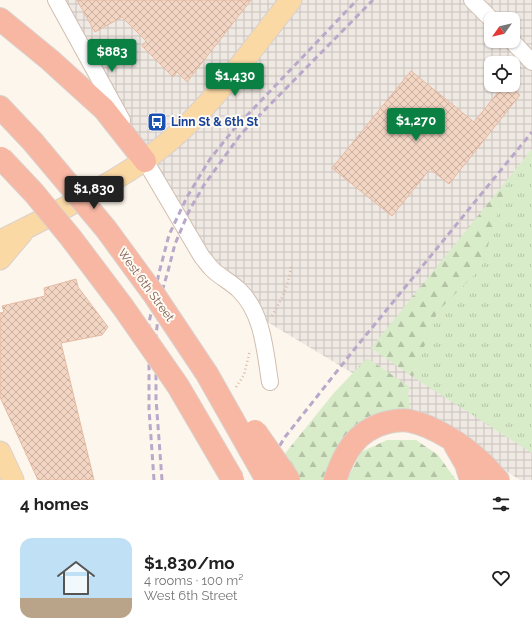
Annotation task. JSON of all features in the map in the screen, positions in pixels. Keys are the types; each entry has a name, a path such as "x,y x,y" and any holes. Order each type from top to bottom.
{"highway":[{"path":"0,20 50,60 104,109 144,161"},
{"name":"West 6th Street","path":"0,107 33,142 106,229 155,296 207,374 267,480"},
{"path":"1,158 34,193 72,238 123,307 178,386 233,480"},
{"path":"207,374 231,398 289,480"},
{"path":"335,480 341,461 351,446 365,432 379,425 394,421 408,420 430,428 452,440 482,462 498,480"},
{"path":"452,440 466,464 471,480"}],"main road":[{"path":"0,241 26,229 120,177 144,161 173,138 204,108 291,0"},
{"path":"0,259 26,229"},
{"path":"0,452 12,480"}],"street":[{"path":"56,0 144,161 202,256 212,268 239,290 255,314 262,333 270,382"},
{"path":"472,0 484,12"},
{"path":"519,48 532,62"}],"shaded area":[{"path":"51,0 532,0 532,480 520,480 379,389 249,311 213,269"}],"green space":[{"path":"532,149 532,155 506,185 481,268 437,312 413,377 371,348"},
{"path":"532,155 532,453 413,377 437,312 481,268 506,185"},
{"path":"367,358 410,387 408,393 411,414 385,415 328,480 299,480 283,456 333,394"},
{"path":"387,440 416,440 438,455 456,480 347,480 361,452"}],"building":[{"path":"77,0 251,0 187,82 177,72 173,77 142,46 146,41 122,17 95,32"},
{"path":"411,71 474,122 498,92 516,92 520,95 449,184 430,169 392,216 332,168"},
{"path":"76,279 78,287 108,327 102,335 61,343 94,480 38,480 0,397 0,313 4,312 2,306 45,296 44,288"}],"railway":[{"path":"154,480 149,409 149,323 159,273 169,235 187,197 210,159 234,129 357,0"},
{"path":"162,480 156,399 156,335 161,295 175,244 189,211 204,185 241,134 373,0"},
{"path":"259,480 285,437 353,351 532,132"}],"place":[{"name":"Linn St & 6th St","path":"157,122"}]}
